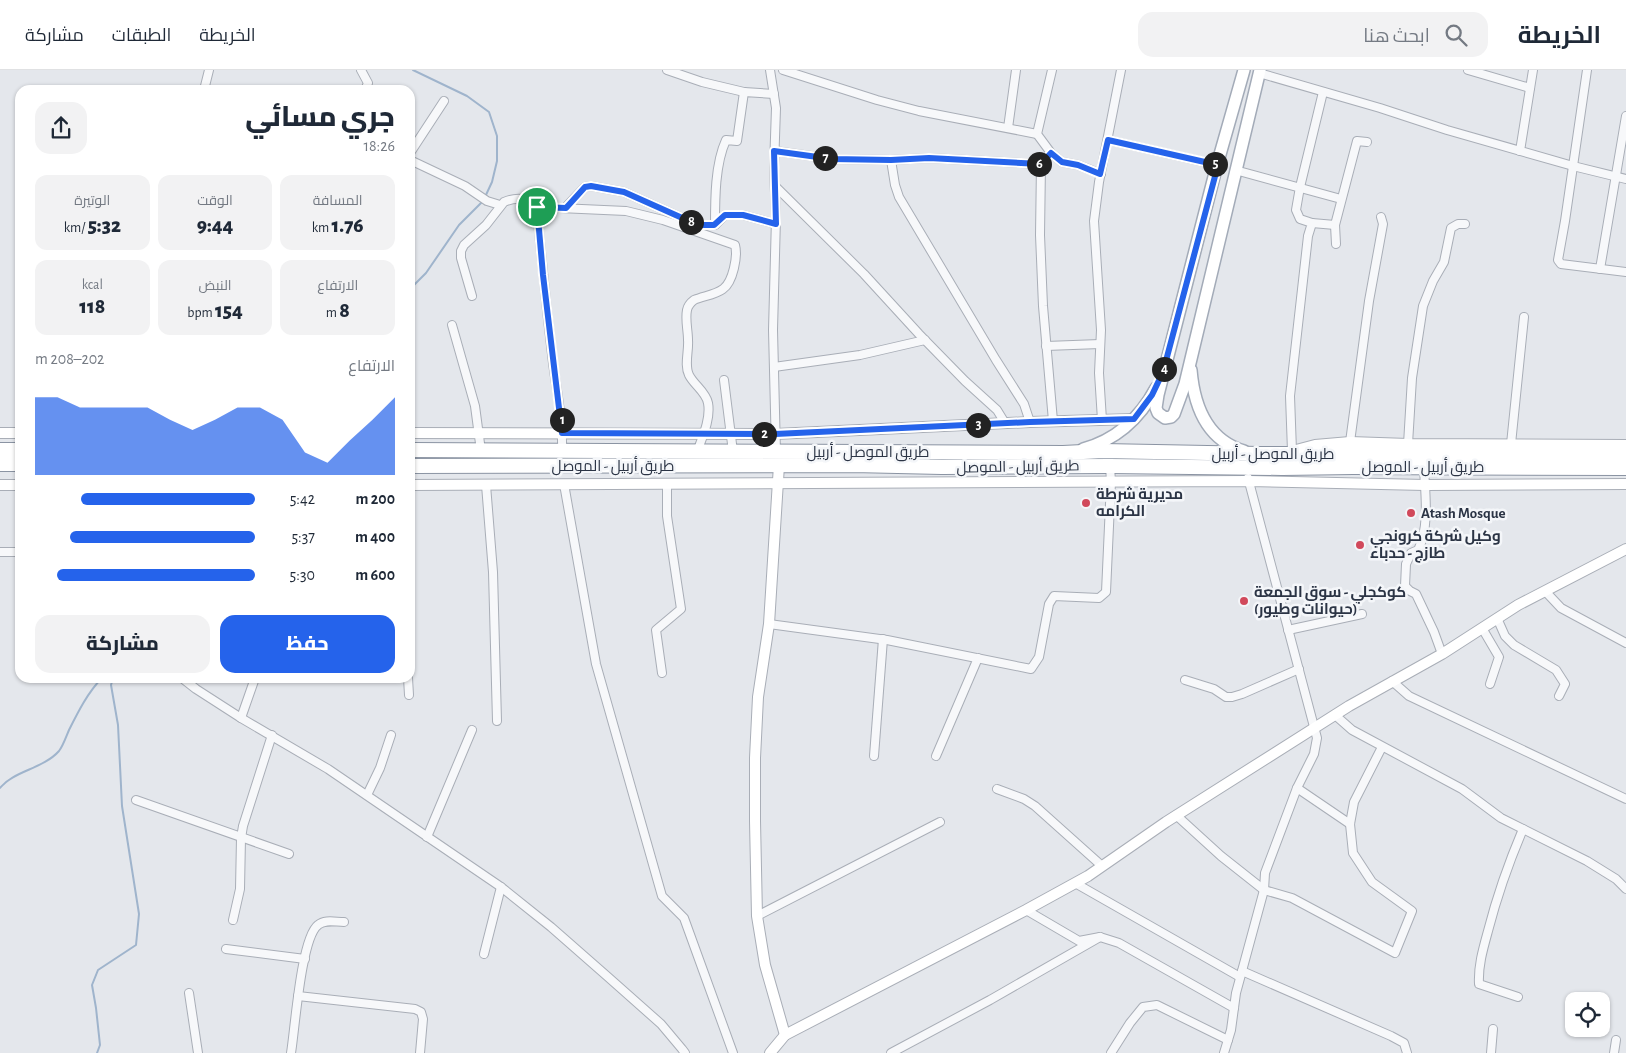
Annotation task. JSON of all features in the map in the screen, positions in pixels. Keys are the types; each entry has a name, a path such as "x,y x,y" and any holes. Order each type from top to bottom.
{"highway":[{"path":"0,450 15,450"},
{"name":"طريق الموصل - أربيل","path":"415,450 733,452 777,458 1103,451 1260,454 1285,452 1626,454"},
{"name":"طريق أربيل - الموصل","path":"415,466 777,458 853,465 942,467 1626,468"},
{"path":"0,464 15,464"}],"main road":[{"path":"1244,70 1163,372 1156,408 1158,413 1165,418 1171,417 1177,409 1192,358 1259,72"},
{"path":"1192,358 1192,379 1202,413 1209,428 1215,435 1232,447 1260,454"},
{"path":"1063,453 1085,449 1119,432 1134,419 1152,395 1163,372"},
{"path":"415,433 775,434 1134,419"},
{"path":"0,433 15,433"},
{"path":"1285,452 1315,445 1350,442 1626,445"},
{"path":"777,458 779,483 769,624 758,697 755,758 757,916 765,965 785,1035"},
{"path":"415,485 943,481 1626,484"},
{"path":"0,485 15,485"},
{"path":"772,1052 785,1035 1075,883 1176,815 1316,727 1392,681 1442,654 1518,605 1626,549"}],"street":[{"path":"205,85 209,70"},
{"path":"360,70 368,83 367,85"},
{"path":"667,70 702,82 744,92 774,94"},
{"path":"770,70 776,108 774,151 776,224 773,330 777,458"},
{"path":"783,70 877,100 919,111 1037,134 1051,153 1062,162 1078,165 1100,174"},
{"path":"1008,128 1016,70"},
{"path":"1037,134 1052,70"},
{"path":"1102,420 1099,373 1100,320 1094,221 1100,174 1121,70"},
{"path":"1468,70 1530,88"},
{"path":"1520,151 1533,70"},
{"path":"1587,70 1558,260 1560,264 1626,272"},
{"path":"1259,72 1447,130 1626,179"},
{"path":"714,225 722,150 726,140 737,141 744,92"},
{"path":"1323,92 1296,210 1300,219 1312,223 1335,225"},
{"path":"415,145 444,101"},
{"path":"1600,269 1626,116"},
{"path":"1108,140 1218,165"},
{"path":"1336,244 1335,225 1357,141 1367,142"},
{"path":"774,151 832,159 891,160 929,158 1041,164"},
{"path":"1051,153 1041,164 1040,235 1046,346 1053,421"},
{"path":"891,160 899,197 1024,404 1030,422"},
{"path":"415,162 465,186 486,201 500,205"},
{"path":"1235,170 1341,199"},
{"path":"566,208 585,187 591,186 624,192 698,225 714,225 725,215 743,215 776,224"},
{"path":"775,186 864,274 965,381 997,410 1004,423"},
{"path":"472,296 461,258 461,251 464,245 486,225 500,205 509,200 518,199 535,203 537,207 543,275 562,433 562,451"},
{"path":"537,207 626,211 663,220 735,245 736,263 727,285 723,289 694,300 688,307 686,319 688,341 687,366 689,375 707,400 708,406 704,434 697,452"},
{"path":"1350,442 1369,301 1382,224 1381,217"},
{"path":"1285,452 1308,236 1312,223"},
{"path":"1408,444 1412,378 1423,306 1433,280 1444,262 1451,228 1458,224 1465,224"},
{"path":"1511,444 1524,317"},
{"path":"452,325 475,406 481,451"},
{"path":"774,367 860,355 925,340"},
{"path":"1046,346 1100,344"},
{"path":"724,380 733,452"},
{"path":"769,624 883,639 1031,669 1039,657 1049,604 1054,596 1099,598 1106,592 1111,482 1110,466"},
{"path":"1224,1053 1231,1030 1241,974 1264,890 1265,874 1297,788 1314,754 1318,738 1244,467"},
{"path":"1424,468 1426,506 1422,542 1418,550 1411,553 1406,564 1405,586 1416,594 1442,654"},
{"path":"564,484 596,664 662,896 684,918 733,1053"},
{"path":"662,672 656,630 681,609 668,516 667,484"},
{"path":"486,485 493,572 497,720"},
{"path":"0,552 15,552"},
{"path":"1545,591 1561,608 1626,643"},
{"path":"1288,630 1362,614"},
{"path":"1497,618 1505,636 1514,645 1556,670 1566,684 1559,696"},
{"path":"1482,628 1499,657 1490,684"},
{"path":"874,756 883,639"},
{"path":"936,756 978,658"},
{"path":"1185,680 1214,689 1226,697 1232,697 1299,669"},
{"path":"1392,681 1410,696 1626,799"},
{"path":"188,683 241,718 328,769 501,887 551,927 654,1018 684,1053"},
{"path":"241,718 253,683"},
{"path":"408,683 409,695"},
{"path":"1336,715 1352,730 1462,789 1501,818 1587,861 1616,879 1626,889"},
{"path":"427,837 472,730"},
{"path":"233,920 240,889 243,826 272,735"},
{"path":"367,795 380,768 391,735"},
{"path":"1176,815 1221,856 1264,890 1292,898 1395,953 1412,911 1372,882 1353,853 1350,824 1354,802 1382,747"},
{"path":"1297,788 1350,824"},
{"path":"997,789 1024,799 1035,806 1102,866"},
{"path":"136,800 289,854"},
{"path":"757,916 940,822"},
{"path":"1518,997 1479,984 1478,971 1494,906 1508,864 1523,829"},
{"path":"1075,883 1241,974 1404,1043 1407,1053"},
{"path":"484,954 501,887"},
{"path":"1026,910 1079,941 1100,937 1120,943 1234,1008"},
{"path":"291,1053 298,996 310,935 316,926 324,921 344,922"},
{"path":"891,1053 990,1000 1100,937"},
{"path":"226,949 305,959"},
{"path":"189,993 198,1053"},
{"path":"298,996 415,1009 421,1012 423,1019 420,1053"},
{"path":"1111,1053 1130,1023 1143,1007 1157,1005 1228,1040"},
{"path":"1490,1053 1493,1029"},
{"path":"1614,1053 1616,1040"}],"waterway":[{"path":"413,70 467,96 489,112 497,136 497,161 492,182 485,197"},
{"path":"415,284 426,273 459,225 483,201"},
{"path":"0,788 12,778 45,762 59,751 72,723 98,683"},
{"path":"97,1053 100,1045 92,985 98,970 136,945 139,914 122,806 118,725 112,683"}],"place":[{"name":"مديرية شرطة الكرامه","path":"1086,503"},
{"name":"Atash Mosque","path":"1411,513"},
{"name":"وكيل شركة كرونجي طازج - حدباء","path":"1360,545"},
{"name":"كوكجلي - سوق الجمعة (حيوانات وطيور)","path":"1244,601"}],"route":[{"path":"1108,140 1218,165 1163,372 1152,395 1134,419 775,434 562,433 543,275 537,207 566,208 585,187 591,186 624,192 698,225 714,225 725,215 743,215 776,224 774,151 832,159 891,160 929,158 1041,164 1051,153 1062,162 1078,165 1100,174 1108,140"}]}
